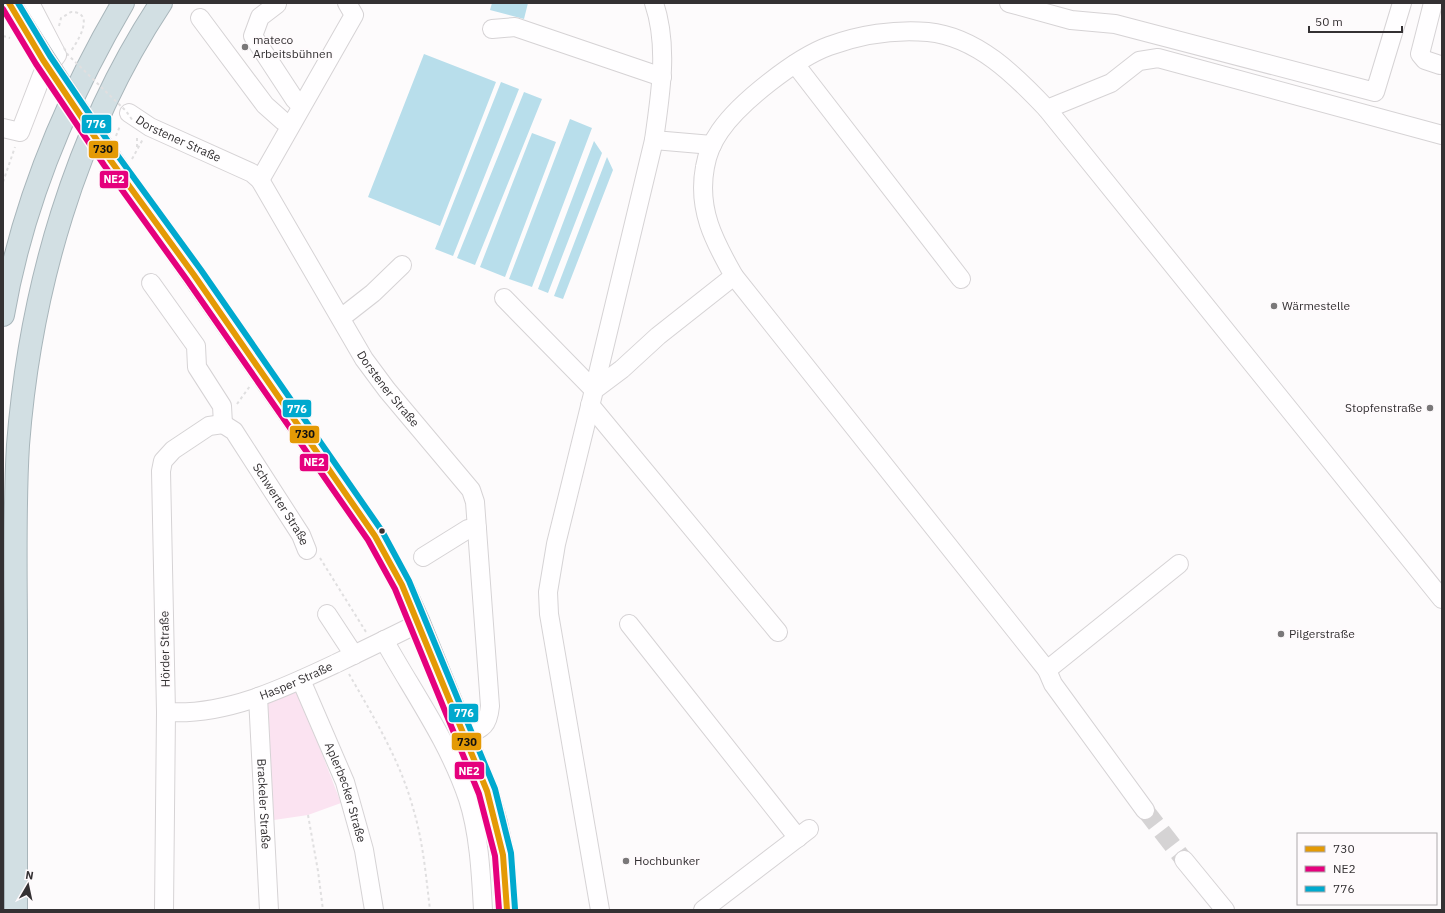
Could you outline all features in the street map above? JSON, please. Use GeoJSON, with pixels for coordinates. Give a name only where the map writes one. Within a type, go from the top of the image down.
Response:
{"type":"FeatureCollection","features":[{"type":"Feature","properties":{"kind":"highway"},"geometry":{"type":"LineString","coordinates":[[3,315],[23,226],[45,162],[97,47],[123,3]]}},
{"type":"Feature","properties":{"kind":"highway"},"geometry":{"type":"LineString","coordinates":[[16,910],[16,537],[18,446],[26,376],[36,314],[50,252],[73,183],[86,149],[117,81],[149,21],[161,3]]}},
{"type":"Feature","properties":{"kind":"main road"},"geometry":{"type":"LineString","coordinates":[[9,3],[43,60],[111,161],[171,244],[375,536],[402,585],[419,623],[487,791],[503,855],[507,910]]}},
{"type":"Feature","properties":{"kind":"street"},"geometry":{"type":"LineString","coordinates":[[11,130],[42,75],[60,49],[30,3]]}},
{"type":"Feature","properties":{"kind":"street"},"geometry":{"type":"LineString","coordinates":[[256,176],[354,15],[347,3]]}},
{"type":"Feature","properties":{"kind":"street"},"geometry":{"type":"LineString","coordinates":[[600,910],[549,614],[548,592],[556,544],[654,140],[662,76],[661,39],[654,3]]}},
{"type":"Feature","properties":{"kind":"street"},"geometry":{"type":"LineString","coordinates":[[1009,3],[1071,20],[1115,24],[1375,92],[1400,5]]}},
{"type":"Feature","properties":{"kind":"street"},"geometry":{"type":"LineString","coordinates":[[1433,3],[1420,54],[1424,60],[1440,65]]}},
{"type":"Feature","properties":{"kind":"street"},"geometry":{"type":"LineString","coordinates":[[277,4],[260,17],[253,36],[295,100]]}},
{"type":"Feature","properties":{"kind":"street"},"geometry":{"type":"LineString","coordinates":[[200,18],[265,105],[283,121]]}},
{"type":"Feature","properties":{"kind":"street"},"geometry":{"type":"LineString","coordinates":[[492,29],[515,27],[662,76]]}},
{"type":"Feature","properties":{"kind":"street"},"geometry":{"type":"LineString","coordinates":[[1145,810],[1053,684],[1048,670],[734,276],[714,242],[706,217],[703,193],[705,167],[712,145],[720,130],[738,110],[765,86],[795,64],[827,46],[851,39],[881,34],[928,32],[959,40],[987,55],[1017,77],[1047,109],[1442,599]]}},
{"type":"Feature","properties":{"kind":"street"},"geometry":{"type":"LineString","coordinates":[[256,176],[283,121],[328,44]]}},
{"type":"Feature","properties":{"kind":"street"},"geometry":{"type":"LineString","coordinates":[[1047,109],[1111,83],[1139,61],[1158,58],[1442,135]]}},
{"type":"Feature","properties":{"kind":"street"},"geometry":{"type":"LineString","coordinates":[[795,64],[961,279]]}},
{"type":"Feature","properties":{"kind":"street","name":"Dorstener Straße"},"geometry":{"type":"LineString","coordinates":[[128,119],[150,127],[256,176],[364,359],[387,390],[471,490],[475,502],[490,706],[488,722],[480,729],[465,736]]}},
{"type":"Feature","properties":{"kind":"street"},"geometry":{"type":"LineString","coordinates":[[654,140],[712,145]]}},
{"type":"Feature","properties":{"kind":"street"},"geometry":{"type":"LineString","coordinates":[[341,318],[373,293],[402,265]]}},
{"type":"Feature","properties":{"kind":"street"},"geometry":{"type":"LineString","coordinates":[[592,397],[658,336],[734,276]]}},
{"type":"Feature","properties":{"kind":"street"},"geometry":{"type":"LineString","coordinates":[[151,283],[196,346],[197,367],[222,406],[223,424]]}},
{"type":"Feature","properties":{"kind":"street"},"geometry":{"type":"LineString","coordinates":[[504,298],[592,397],[778,632]]}},
{"type":"Feature","properties":{"kind":"street","name":"Schwerter Straße"},"geometry":{"type":"LineString","coordinates":[[223,424],[234,431],[301,535],[307,550]]}},
{"type":"Feature","properties":{"kind":"street","name":"Hörder Straße"},"geometry":{"type":"LineString","coordinates":[[164,910],[166,712],[161,471],[163,461],[173,450],[209,426],[223,424]]}},
{"type":"Feature","properties":{"kind":"street"},"geometry":{"type":"LineString","coordinates":[[423,557],[468,528],[477,528]]}},
{"type":"Feature","properties":{"kind":"street"},"geometry":{"type":"LineString","coordinates":[[1048,670],[1179,564]]}},
{"type":"Feature","properties":{"kind":"street"},"geometry":{"type":"LineString","coordinates":[[327,614],[348,658]]}},
{"type":"Feature","properties":{"kind":"street","name":"Hasper Straße"},"geometry":{"type":"LineString","coordinates":[[166,712],[185,713],[212,709],[258,697],[301,680],[419,623]]}},
{"type":"Feature","properties":{"kind":"street"},"geometry":{"type":"LineString","coordinates":[[629,624],[803,834],[703,910]]}},
{"type":"Feature","properties":{"kind":"street"},"geometry":{"type":"LineString","coordinates":[[379,643],[453,762],[468,800],[476,842],[483,910]]}},
{"type":"Feature","properties":{"kind":"street","name":"Aplerbecker Straße"},"geometry":{"type":"LineString","coordinates":[[301,680],[345,782],[364,850],[374,910]]}},
{"type":"Feature","properties":{"kind":"street","name":"Brackeler Straße"},"geometry":{"type":"LineString","coordinates":[[258,697],[269,910]]}},
{"type":"Feature","properties":{"kind":"street"},"geometry":{"type":"LineString","coordinates":[[476,842],[488,840],[499,835]]}},
{"type":"Feature","properties":{"kind":"street"},"geometry":{"type":"LineString","coordinates":[[1184,860],[1225,910]]}},
{"type":"Feature","properties":{"kind":"path"},"geometry":{"type":"LineString","coordinates":[[59,29],[60,21],[65,14],[71,12],[81,14],[84,23],[82,33],[70,52],[64,56],[60,49]]}},
{"type":"Feature","properties":{"kind":"path"},"geometry":{"type":"LineString","coordinates":[[60,49],[126,111],[128,119],[114,140]]}},
{"type":"Feature","properties":{"kind":"path"},"geometry":{"type":"LineString","coordinates":[[3,182],[11,130]]}},
{"type":"Feature","properties":{"kind":"path"},"geometry":{"type":"LineString","coordinates":[[130,156],[138,146],[137,133]]}},
{"type":"Feature","properties":{"kind":"path","name":"Schwerter Straße"},"geometry":{"type":"LineString","coordinates":[[307,550],[316,553],[379,643]]}},
{"type":"Feature","properties":{"kind":"path"},"geometry":{"type":"LineString","coordinates":[[348,658],[405,782],[414,808],[420,838],[430,910]]}},
{"type":"Feature","properties":{"kind":"path"},"geometry":{"type":"LineString","coordinates":[[308,815],[323,910]]}},
{"type":"Feature","properties":{"kind":"shaded area"},"geometry":{"type":"Polygon","coordinates":[[[298,691],[341,803],[308,815],[274,820],[266,703],[298,691]]]}},
{"type":"Feature","properties":{"kind":"water"},"geometry":{"type":"Polygon","coordinates":[[[492,3],[528,3],[524,19],[490,10],[492,3]]]}},
{"type":"Feature","properties":{"kind":"water"},"geometry":{"type":"Polygon","coordinates":[[[424,54],[496,82],[440,226],[368,197],[424,54]]]}},
{"type":"Feature","properties":{"kind":"water"},"geometry":{"type":"Polygon","coordinates":[[[501,82],[519,89],[453,256],[435,249],[501,82]]]}},
{"type":"Feature","properties":{"kind":"water"},"geometry":{"type":"Polygon","coordinates":[[[524,92],[542,99],[475,265],[457,258],[524,92]]]}},
{"type":"Feature","properties":{"kind":"water"},"geometry":{"type":"Polygon","coordinates":[[[570,119],[592,128],[532,287],[509,279],[570,119]]]}},
{"type":"Feature","properties":{"kind":"water"},"geometry":{"type":"Polygon","coordinates":[[[532,133],[556,142],[505,277],[480,267],[532,133]]]}},
{"type":"Feature","properties":{"kind":"water"},"geometry":{"type":"Polygon","coordinates":[[[594,141],[602,153],[548,293],[538,289],[594,141]]]}},
{"type":"Feature","properties":{"kind":"water"},"geometry":{"type":"Polygon","coordinates":[[[607,157],[613,170],[563,299],[554,296],[607,157]]]}},
{"type":"Feature","properties":{"kind":"tunnel"},"geometry":{"type":"LineString","coordinates":[[1145,810],[1184,860]]}},
{"type":"Feature","properties":{"kind":"transit line","name":"730"},"geometry":{"type":"LineString","coordinates":[[9,3],[43,60],[111,161],[194,275],[375,536],[402,585],[487,791],[503,855],[507,910]]}},
{"type":"Feature","properties":{"kind":"transit line","name":"776"},"geometry":{"type":"LineString","coordinates":[[18,3],[50,56],[118,156],[201,270],[382,531],[409,581],[495,789],[511,853],[515,909]]}},
{"type":"Feature","properties":{"kind":"transit line","name":"NE2"},"geometry":{"type":"LineString","coordinates":[[3,9],[36,64],[104,165],[187,280],[368,540],[395,589],[479,794],[495,856],[499,910]]}},
{"type":"Feature","properties":{"kind":"place","name":"mateco Arbeitsbühnen"},"geometry":{"type":"Point","coordinates":[245,47]}},
{"type":"Feature","properties":{"kind":"place","name":"Wärmestelle"},"geometry":{"type":"Point","coordinates":[1274,306]}},
{"type":"Feature","properties":{"kind":"place","name":"Stopfenstraße"},"geometry":{"type":"Point","coordinates":[1430,408]}},
{"type":"Feature","properties":{"kind":"place","name":"Pilgerstraße"},"geometry":{"type":"Point","coordinates":[1281,634]}},
{"type":"Feature","properties":{"kind":"place","name":"Hochbunker"},"geometry":{"type":"Point","coordinates":[626,861]}}]}
